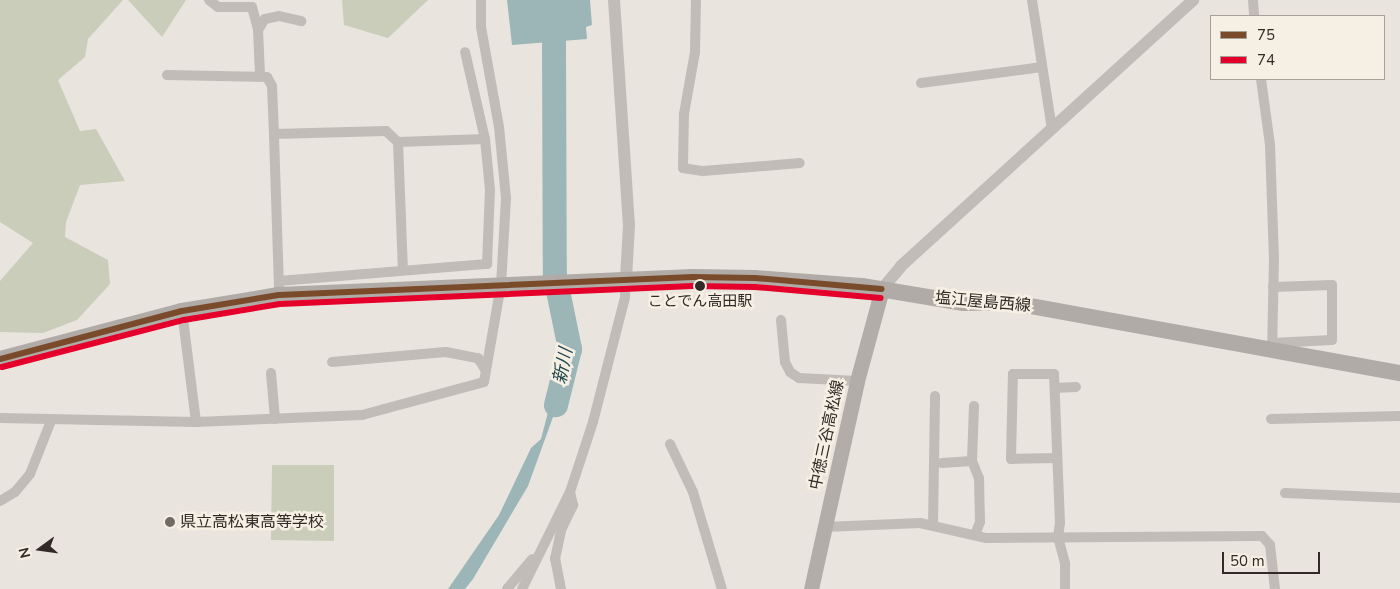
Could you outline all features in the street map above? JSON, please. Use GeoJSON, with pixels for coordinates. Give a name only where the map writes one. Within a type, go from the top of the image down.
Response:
{"type":"FeatureCollection","features":[{"type":"Feature","properties":{"kind":"main road","name":"塩江屋島西線"},"geometry":{"type":"LineString","coordinates":[[0,359],[182,311],[279,288],[506,285],[622,278],[755,278],[882,289],[964,303],[1008,302],[1272,347],[1400,373]]}},
{"type":"Feature","properties":{"kind":"main road","name":"中徳三谷高松線"},"geometry":{"type":"LineString","coordinates":[[811,589],[857,381],[882,289]]}},
{"type":"Feature","properties":{"kind":"street"},"geometry":{"type":"LineString","coordinates":[[209,0],[218,7],[245,2],[252,7],[256,13],[260,75]]}},
{"type":"Feature","properties":{"kind":"street"},"geometry":{"type":"LineString","coordinates":[[0,418],[51,421],[196,422],[362,415],[484,382],[506,285],[504,159],[482,36],[481,0]]}},
{"type":"Feature","properties":{"kind":"street"},"geometry":{"type":"LineString","coordinates":[[522,589],[540,549],[570,492],[610,362],[628,225],[614,0]]}},
{"type":"Feature","properties":{"kind":"street"},"geometry":{"type":"LineString","coordinates":[[696,0],[695,52],[684,114],[683,168],[703,171],[800,163]]}},
{"type":"Feature","properties":{"kind":"street"},"geometry":{"type":"LineString","coordinates":[[1032,0],[1052,129]]}},
{"type":"Feature","properties":{"kind":"street"},"geometry":{"type":"LineString","coordinates":[[882,289],[901,266],[1193,0]]}},
{"type":"Feature","properties":{"kind":"street"},"geometry":{"type":"LineString","coordinates":[[1253,0],[1254,15]]}},
{"type":"Feature","properties":{"kind":"street"},"geometry":{"type":"LineString","coordinates":[[258,30],[265,19],[279,16],[301,21]]}},
{"type":"Feature","properties":{"kind":"street"},"geometry":{"type":"LineString","coordinates":[[167,75],[260,75],[267,77],[272,86],[279,288],[403,270],[487,264],[490,190],[485,139],[465,52]]}},
{"type":"Feature","properties":{"kind":"street"},"geometry":{"type":"LineString","coordinates":[[922,83],[1042,67]]}},
{"type":"Feature","properties":{"kind":"street"},"geometry":{"type":"LineString","coordinates":[[1261,80],[1270,145],[1274,287],[1272,347],[1332,340],[1332,285],[1274,287]]}},
{"type":"Feature","properties":{"kind":"street"},"geometry":{"type":"LineString","coordinates":[[274,134],[386,131],[398,142],[485,139]]}},
{"type":"Feature","properties":{"kind":"street"},"geometry":{"type":"LineString","coordinates":[[398,142],[403,270]]}},
{"type":"Feature","properties":{"kind":"street"},"geometry":{"type":"LineString","coordinates":[[182,311],[196,422]]}},
{"type":"Feature","properties":{"kind":"street"},"geometry":{"type":"LineString","coordinates":[[781,320],[785,362],[790,372],[799,378],[857,381]]}},
{"type":"Feature","properties":{"kind":"street"},"geometry":{"type":"LineString","coordinates":[[332,362],[446,352],[478,358],[486,371]]}},
{"type":"Feature","properties":{"kind":"street"},"geometry":{"type":"LineString","coordinates":[[271,373],[275,419]]}},
{"type":"Feature","properties":{"kind":"street"},"geometry":{"type":"LineString","coordinates":[[1057,458],[1012,459],[1013,374],[1054,374],[1057,458],[1058,538],[1065,564],[1065,589]]}},
{"type":"Feature","properties":{"kind":"street"},"geometry":{"type":"LineString","coordinates":[[1055,388],[1076,387]]}},
{"type":"Feature","properties":{"kind":"street"},"geometry":{"type":"LineString","coordinates":[[933,526],[935,396]]}},
{"type":"Feature","properties":{"kind":"street"},"geometry":{"type":"LineString","coordinates":[[974,406],[972,460],[979,478],[980,522],[975,536]]}},
{"type":"Feature","properties":{"kind":"street"},"geometry":{"type":"LineString","coordinates":[[1271,420],[1400,416]]}},
{"type":"Feature","properties":{"kind":"street"},"geometry":{"type":"LineString","coordinates":[[0,501],[15,492],[30,474],[51,421]]}},
{"type":"Feature","properties":{"kind":"street"},"geometry":{"type":"LineString","coordinates":[[670,444],[692,492],[722,589]]}},
{"type":"Feature","properties":{"kind":"street"},"geometry":{"type":"LineString","coordinates":[[942,463],[972,460]]}},
{"type":"Feature","properties":{"kind":"street"},"geometry":{"type":"LineString","coordinates":[[561,589],[555,559],[562,530],[573,505],[570,492]]}},
{"type":"Feature","properties":{"kind":"street"},"geometry":{"type":"LineString","coordinates":[[1284,492],[1400,498]]}},
{"type":"Feature","properties":{"kind":"street"},"geometry":{"type":"LineString","coordinates":[[825,527],[894,523],[933,526],[975,536],[1058,538],[1262,536],[1270,545],[1275,589]]}},
{"type":"Feature","properties":{"kind":"street"},"geometry":{"type":"LineString","coordinates":[[507,589],[540,549]]}},
{"type":"Feature","properties":{"kind":"green space"},"geometry":{"type":"Polygon","coordinates":[[[0,0],[123,0],[88,39],[85,57],[58,80],[80,131],[96,129],[125,181],[80,185],[66,222],[65,237],[108,260],[110,284],[77,320],[43,333],[0,332],[0,281],[33,243],[0,222],[0,0]]]}},
{"type":"Feature","properties":{"kind":"green space"},"geometry":{"type":"Polygon","coordinates":[[[128,0],[186,0],[162,37],[128,0]]]}},
{"type":"Feature","properties":{"kind":"green space"},"geometry":{"type":"Polygon","coordinates":[[[342,0],[428,0],[388,38],[344,25],[342,0]]]}},
{"type":"Feature","properties":{"kind":"green space"},"geometry":{"type":"Polygon","coordinates":[[[272,465],[334,465],[334,541],[271,540],[272,465]]]}},
{"type":"Feature","properties":{"kind":"water"},"geometry":{"type":"Polygon","coordinates":[[[507,0],[590,0],[592,25],[586,27],[587,39],[512,45],[507,0]]]}},
{"type":"Feature","properties":{"kind":"water"},"geometry":{"type":"Polygon","coordinates":[[[559,370],[565,378],[561,395],[528,486],[473,579],[465,589],[448,589],[499,515],[531,448],[541,439],[559,370]]]}},
{"type":"Feature","properties":{"kind":"waterway","name":"新川"},"geometry":{"type":"LineString","coordinates":[[548,0],[554,42],[555,276],[570,349],[556,405]]}},
{"type":"Feature","properties":{"kind":"transit line","name":"75"},"geometry":{"type":"LineString","coordinates":[[0,359],[182,311],[279,295],[693,277],[755,278],[882,289]]}},
{"type":"Feature","properties":{"kind":"transit line","name":"74"},"geometry":{"type":"LineString","coordinates":[[2,367],[184,320],[280,304],[693,286],[755,287],[881,298]]}},
{"type":"Feature","properties":{"kind":"place","name":"ことでん高田駅"},"geometry":{"type":"Point","coordinates":[700,286]}},
{"type":"Feature","properties":{"kind":"place","name":"県立高松東高等学校"},"geometry":{"type":"Point","coordinates":[170,522]}}]}
